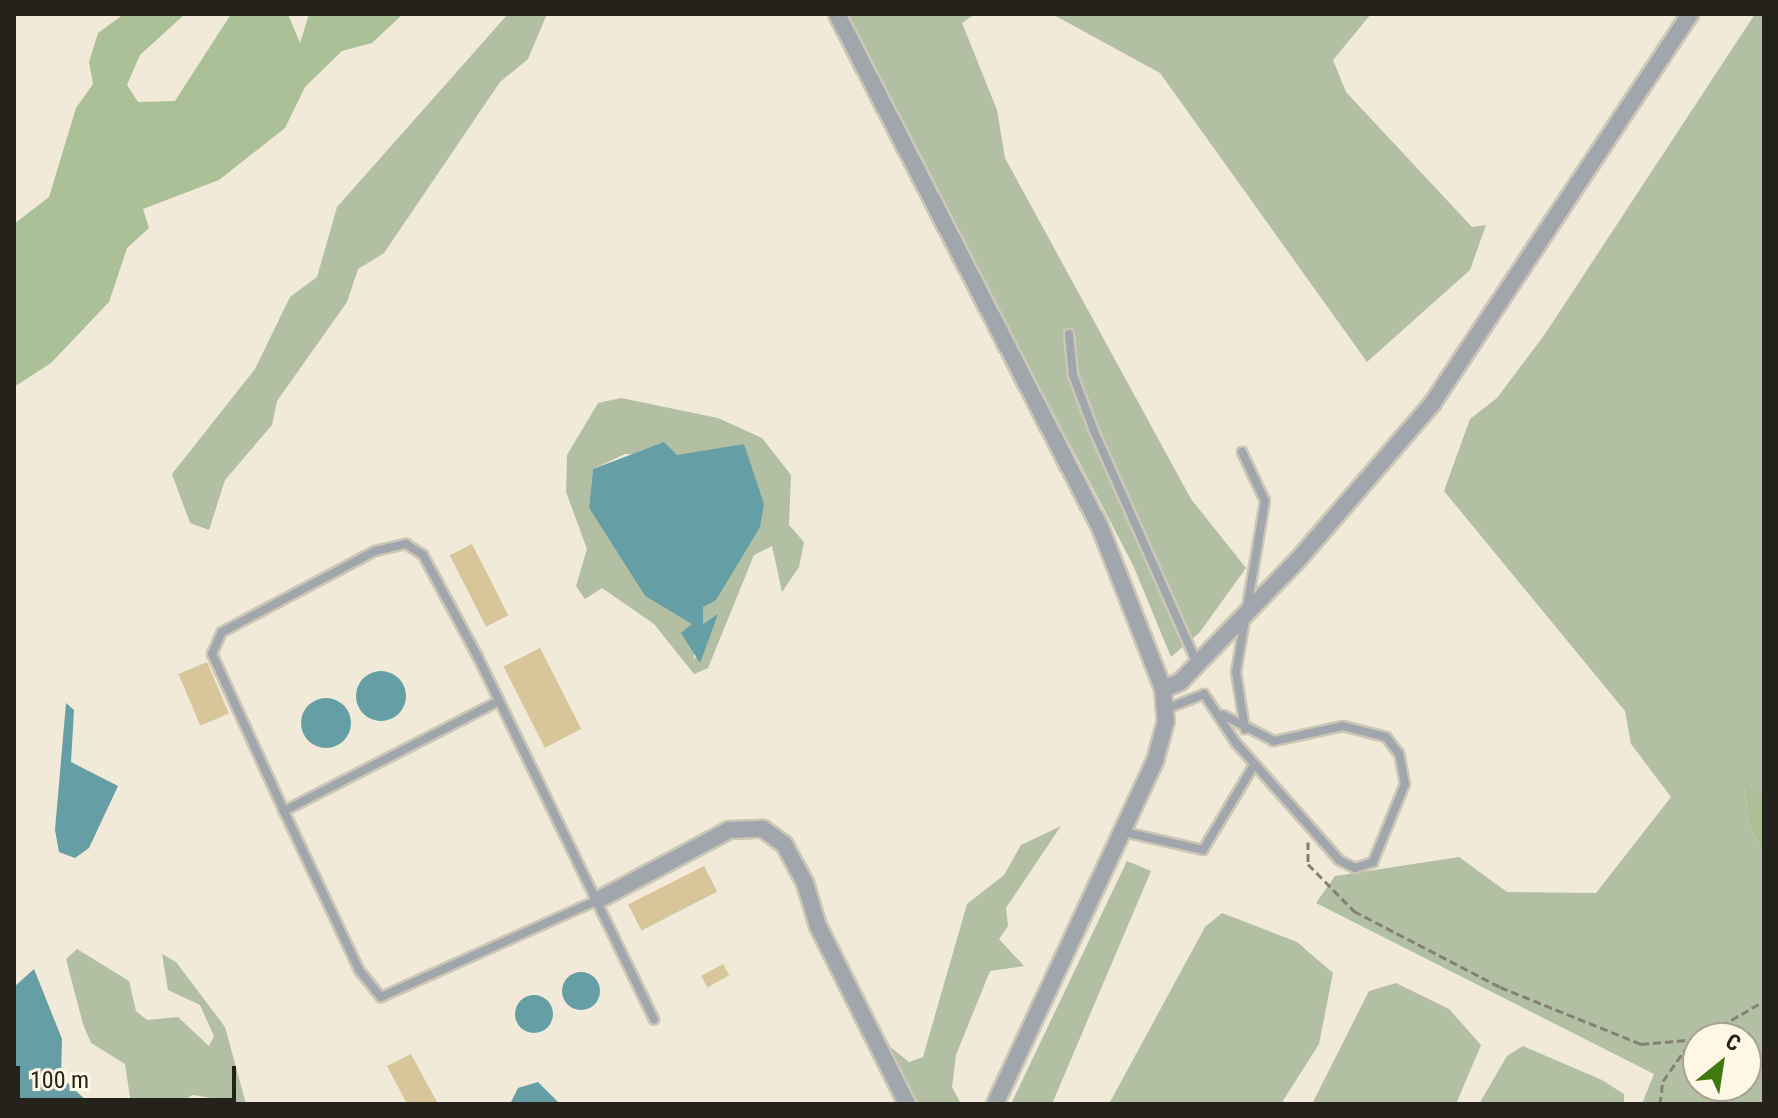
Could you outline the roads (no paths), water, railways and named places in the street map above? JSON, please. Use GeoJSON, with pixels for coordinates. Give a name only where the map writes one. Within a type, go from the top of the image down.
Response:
{"type":"FeatureCollection","features":[{"type":"Feature","properties":{"kind":"street"},"geometry":{"type":"LineString","coordinates":[[837,14],[1100,527],[1163,689],[1166,709],[1155,761],[995,1104]]}},
{"type":"Feature","properties":{"kind":"street"},"geometry":{"type":"LineString","coordinates":[[1163,689],[1198,664],[1248,612],[1432,404],[1690,14]]}},
{"type":"Feature","properties":{"kind":"street"},"geometry":{"type":"LineString","coordinates":[[598,900],[729,830],[763,829],[784,844],[805,883],[818,926],[907,1104]]}},
{"type":"Feature","properties":{"kind":"lane"},"geometry":{"type":"LineString","coordinates":[[1069,334],[1073,375],[1094,431],[1198,664]]}},
{"type":"Feature","properties":{"kind":"lane"},"geometry":{"type":"LineString","coordinates":[[1242,452],[1265,501],[1236,672],[1245,729]]}},
{"type":"Feature","properties":{"kind":"lane"},"geometry":{"type":"LineString","coordinates":[[598,900],[381,997],[359,970],[212,654],[222,632],[375,551],[406,544],[423,555],[499,701],[598,900],[654,1019]]}},
{"type":"Feature","properties":{"kind":"lane"},"geometry":{"type":"LineString","coordinates":[[1166,709],[1204,694],[1223,715],[1254,765],[1339,860],[1355,868],[1373,862],[1405,784],[1399,754],[1363,726],[1274,741],[1245,729],[1223,715]]}},
{"type":"Feature","properties":{"kind":"lane"},"geometry":{"type":"LineString","coordinates":[[284,811],[499,701]]}},
{"type":"Feature","properties":{"kind":"lane"},"geometry":{"type":"LineString","coordinates":[[1124,832],[1203,850],[1254,765]]}},
{"type":"Feature","properties":{"kind":"water"},"geometry":{"type":"Polygon","coordinates":[[[664,442],[677,455],[744,444],[764,504],[760,527],[716,600],[703,607],[703,624],[718,614],[700,663],[681,633],[692,624],[645,596],[589,508],[593,469],[664,442]]]}},
{"type":"Feature","properties":{"kind":"water"},"geometry":{"type":"Polygon","coordinates":[[[381,671],[399,678],[406,696],[399,714],[381,721],[363,714],[356,696],[363,678],[381,671]]]}},
{"type":"Feature","properties":{"kind":"water"},"geometry":{"type":"Polygon","coordinates":[[[326,698],[344,705],[351,723],[344,741],[326,748],[308,741],[301,723],[308,705],[326,698]]]}},
{"type":"Feature","properties":{"kind":"water"},"geometry":{"type":"Polygon","coordinates":[[[66,703],[74,710],[71,762],[118,786],[89,848],[75,858],[59,852],[55,830],[66,703]]]}},
{"type":"Feature","properties":{"kind":"water"},"geometry":{"type":"Polygon","coordinates":[[[34,969],[62,1039],[61,1077],[90,1104],[14,1104],[14,987],[34,969]]]}},
{"type":"Feature","properties":{"kind":"water"},"geometry":{"type":"Polygon","coordinates":[[[581,972],[595,977],[600,991],[595,1005],[581,1010],[567,1005],[562,991],[567,977],[581,972]]]}},
{"type":"Feature","properties":{"kind":"water"},"geometry":{"type":"Polygon","coordinates":[[[534,995],[548,1000],[553,1014],[548,1028],[534,1033],[520,1028],[515,1014],[520,1000],[534,995]]]}},
{"type":"Feature","properties":{"kind":"water"},"geometry":{"type":"Polygon","coordinates":[[[538,1082],[560,1104],[510,1104],[518,1088],[538,1082]]]}}]}
